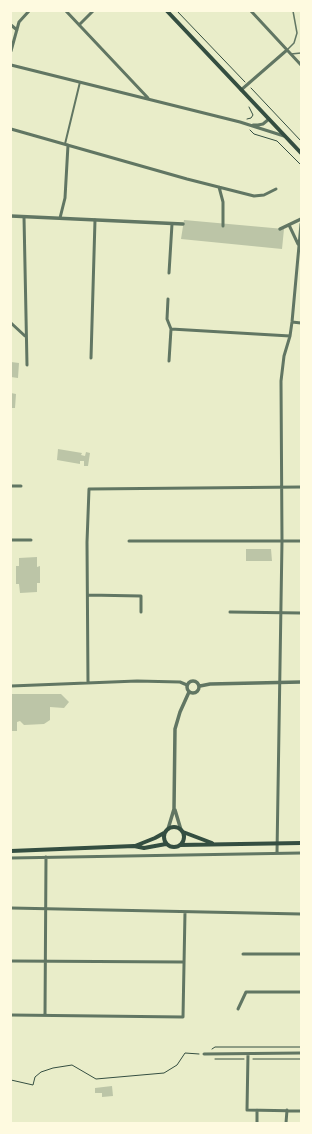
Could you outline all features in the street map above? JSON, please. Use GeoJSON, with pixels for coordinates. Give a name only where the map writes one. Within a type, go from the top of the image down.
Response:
{"type":"FeatureCollection","features":[{"type":"Feature","properties":{"kind":"main road"},"geometry":{"type":"LineString","coordinates":[[167,11],[301,153]]}},
{"type":"Feature","properties":{"kind":"main road"},"geometry":{"type":"LineString","coordinates":[[134,846],[155,838],[173,827],[214,844]]}},
{"type":"Feature","properties":{"kind":"main road"},"geometry":{"type":"LineString","coordinates":[[180,845],[184,839],[182,831]]}},
{"type":"Feature","properties":{"kind":"main road"},"geometry":{"type":"LineString","coordinates":[[164,833],[166,844]]}},
{"type":"Feature","properties":{"kind":"main road"},"geometry":{"type":"LineString","coordinates":[[11,851],[134,846],[144,848],[166,844],[175,847],[180,845],[301,843]]}},
{"type":"Feature","properties":{"kind":"street"},"geometry":{"type":"LineString","coordinates":[[11,51],[20,20],[29,11]]}},
{"type":"Feature","properties":{"kind":"street"},"geometry":{"type":"LineString","coordinates":[[66,11],[149,100]]}},
{"type":"Feature","properties":{"kind":"street"},"geometry":{"type":"LineString","coordinates":[[79,25],[93,11]]}},
{"type":"Feature","properties":{"kind":"street"},"geometry":{"type":"LineString","coordinates":[[251,11],[300,64]]}},
{"type":"Feature","properties":{"kind":"street"},"geometry":{"type":"LineString","coordinates":[[11,24],[16,30]]}},
{"type":"Feature","properties":{"kind":"street"},"geometry":{"type":"LineString","coordinates":[[241,90],[287,50]]}},
{"type":"Feature","properties":{"kind":"street"},"geometry":{"type":"LineString","coordinates":[[11,65],[245,124],[285,136]]}},
{"type":"Feature","properties":{"kind":"street"},"geometry":{"type":"LineString","coordinates":[[60,218],[65,198],[67,145],[80,82]]}},
{"type":"Feature","properties":{"kind":"street"},"geometry":{"type":"LineString","coordinates":[[245,124],[263,124],[268,119]]}},
{"type":"Feature","properties":{"kind":"street"},"geometry":{"type":"LineString","coordinates":[[11,129],[219,187],[258,196],[264,195],[276,189]]}},
{"type":"Feature","properties":{"kind":"street"},"geometry":{"type":"LineString","coordinates":[[219,187],[223,202],[223,226]]}},
{"type":"Feature","properties":{"kind":"street"},"geometry":{"type":"LineString","coordinates":[[11,216],[183,224]]}},
{"type":"Feature","properties":{"kind":"street"},"geometry":{"type":"LineString","coordinates":[[24,217],[26,365]]}},
{"type":"Feature","properties":{"kind":"street"},"geometry":{"type":"LineString","coordinates":[[280,229],[301,219]]}},
{"type":"Feature","properties":{"kind":"street"},"geometry":{"type":"LineString","coordinates":[[91,358],[95,220]]}},
{"type":"Feature","properties":{"kind":"street"},"geometry":{"type":"LineString","coordinates":[[169,273],[172,224]]}},
{"type":"Feature","properties":{"kind":"street"},"geometry":{"type":"LineString","coordinates":[[276,853],[282,541],[281,381],[284,356],[290,336],[292,322],[301,224]]}},
{"type":"Feature","properties":{"kind":"street"},"geometry":{"type":"LineString","coordinates":[[289,225],[298,244]]}},
{"type":"Feature","properties":{"kind":"street"},"geometry":{"type":"LineString","coordinates":[[168,299],[167,319],[172,329],[169,361]]}},
{"type":"Feature","properties":{"kind":"street"},"geometry":{"type":"LineString","coordinates":[[292,322],[301,323]]}},
{"type":"Feature","properties":{"kind":"street"},"geometry":{"type":"LineString","coordinates":[[11,323],[25,336]]}},
{"type":"Feature","properties":{"kind":"street"},"geometry":{"type":"LineString","coordinates":[[172,329],[290,336]]}},
{"type":"Feature","properties":{"kind":"street"},"geometry":{"type":"LineString","coordinates":[[11,486],[21,486]]}},
{"type":"Feature","properties":{"kind":"street"},"geometry":{"type":"LineString","coordinates":[[88,683],[87,542],[89,489],[301,487]]}},
{"type":"Feature","properties":{"kind":"street"},"geometry":{"type":"LineString","coordinates":[[11,540],[30,540]]}},
{"type":"Feature","properties":{"kind":"street"},"geometry":{"type":"LineString","coordinates":[[129,541],[301,541]]}},
{"type":"Feature","properties":{"kind":"street"},"geometry":{"type":"LineString","coordinates":[[88,595],[141,596],[141,612]]}},
{"type":"Feature","properties":{"kind":"street"},"geometry":{"type":"LineString","coordinates":[[230,612],[301,613]]}},
{"type":"Feature","properties":{"kind":"street"},"geometry":{"type":"LineString","coordinates":[[11,686],[137,681],[180,682],[187,685]]}},
{"type":"Feature","properties":{"kind":"street"},"geometry":{"type":"LineString","coordinates":[[187,685],[194,681],[198,682],[200,686]]}},
{"type":"Feature","properties":{"kind":"street"},"geometry":{"type":"LineString","coordinates":[[200,686],[210,684],[301,682]]}},
{"type":"Feature","properties":{"kind":"street"},"geometry":{"type":"LineString","coordinates":[[168,829],[174,809],[175,729],[180,712],[189,692],[187,685]]}},
{"type":"Feature","properties":{"kind":"street"},"geometry":{"type":"LineString","coordinates":[[189,692],[194,694],[198,692],[200,686]]}},
{"type":"Feature","properties":{"kind":"street"},"geometry":{"type":"LineString","coordinates":[[174,809],[182,831]]}},
{"type":"Feature","properties":{"kind":"street"},"geometry":{"type":"LineString","coordinates":[[11,858],[301,853]]}},
{"type":"Feature","properties":{"kind":"street"},"geometry":{"type":"LineString","coordinates":[[45,1015],[46,857]]}},
{"type":"Feature","properties":{"kind":"street"},"geometry":{"type":"LineString","coordinates":[[11,908],[301,914]]}},
{"type":"Feature","properties":{"kind":"street"},"geometry":{"type":"LineString","coordinates":[[11,1015],[183,1016],[185,912]]}},
{"type":"Feature","properties":{"kind":"street"},"geometry":{"type":"LineString","coordinates":[[243,954],[301,954]]}},
{"type":"Feature","properties":{"kind":"street"},"geometry":{"type":"LineString","coordinates":[[11,961],[183,962]]}},
{"type":"Feature","properties":{"kind":"street"},"geometry":{"type":"LineString","coordinates":[[238,1009],[246,992],[301,992]]}},
{"type":"Feature","properties":{"kind":"street"},"geometry":{"type":"LineString","coordinates":[[204,1054],[301,1053]]}},
{"type":"Feature","properties":{"kind":"street"},"geometry":{"type":"LineString","coordinates":[[248,1054],[247,1110],[301,1111]]}},
{"type":"Feature","properties":{"kind":"street"},"geometry":{"type":"LineString","coordinates":[[257,1110],[257,1123]]}},
{"type":"Feature","properties":{"kind":"street"},"geometry":{"type":"LineString","coordinates":[[286,1110],[286,1123]]}},
{"type":"Feature","properties":{"kind":"lane"},"geometry":{"type":"LineString","coordinates":[[287,50],[294,43],[297,33],[293,11]]}},
{"type":"Feature","properties":{"kind":"lane"},"geometry":{"type":"LineString","coordinates":[[291,54],[301,53]]}},
{"type":"Feature","properties":{"kind":"path"},"geometry":{"type":"LineString","coordinates":[[178,11],[301,141]]}},
{"type":"Feature","properties":{"kind":"path"},"geometry":{"type":"LineString","coordinates":[[11,1080],[33,1085],[35,1076],[41,1072],[53,1068],[72,1065],[96,1079],[164,1073],[177,1065],[185,1053],[204,1054],[215,1047],[301,1047]]}},
{"type":"Feature","properties":{"kind":"building"},"geometry":{"type":"Polygon","coordinates":[[[184,220],[284,229],[282,249],[181,239],[184,220]]]}},
{"type":"Feature","properties":{"kind":"building"},"geometry":{"type":"Polygon","coordinates":[[[11,362],[19,363],[18,378],[11,377],[11,362]]]}},
{"type":"Feature","properties":{"kind":"building"},"geometry":{"type":"Polygon","coordinates":[[[11,393],[16,394],[15,408],[11,408],[11,393]]]}},
{"type":"Feature","properties":{"kind":"building"},"geometry":{"type":"Polygon","coordinates":[[[58,449],[82,453],[81,455],[85,456],[86,452],[90,453],[88,466],[84,466],[84,461],[80,461],[80,464],[57,460],[58,449]]]}},
{"type":"Feature","properties":{"kind":"building"},"geometry":{"type":"Polygon","coordinates":[[[246,549],[271,549],[272,561],[246,561],[246,549]]]}},
{"type":"Feature","properties":{"kind":"building"},"geometry":{"type":"Polygon","coordinates":[[[37,557],[37,567],[40,566],[40,583],[37,583],[37,592],[20,593],[19,584],[16,584],[16,566],[19,566],[19,558],[37,557]]]}},
{"type":"Feature","properties":{"kind":"building"},"geometry":{"type":"Polygon","coordinates":[[[11,694],[61,694],[69,702],[64,708],[50,707],[50,720],[44,724],[24,725],[20,721],[17,722],[17,731],[11,731],[11,694]]]}},
{"type":"Feature","properties":{"kind":"building"},"geometry":{"type":"Polygon","coordinates":[[[112,1086],[113,1096],[102,1097],[102,1093],[95,1093],[95,1088],[112,1086]]]}}]}
